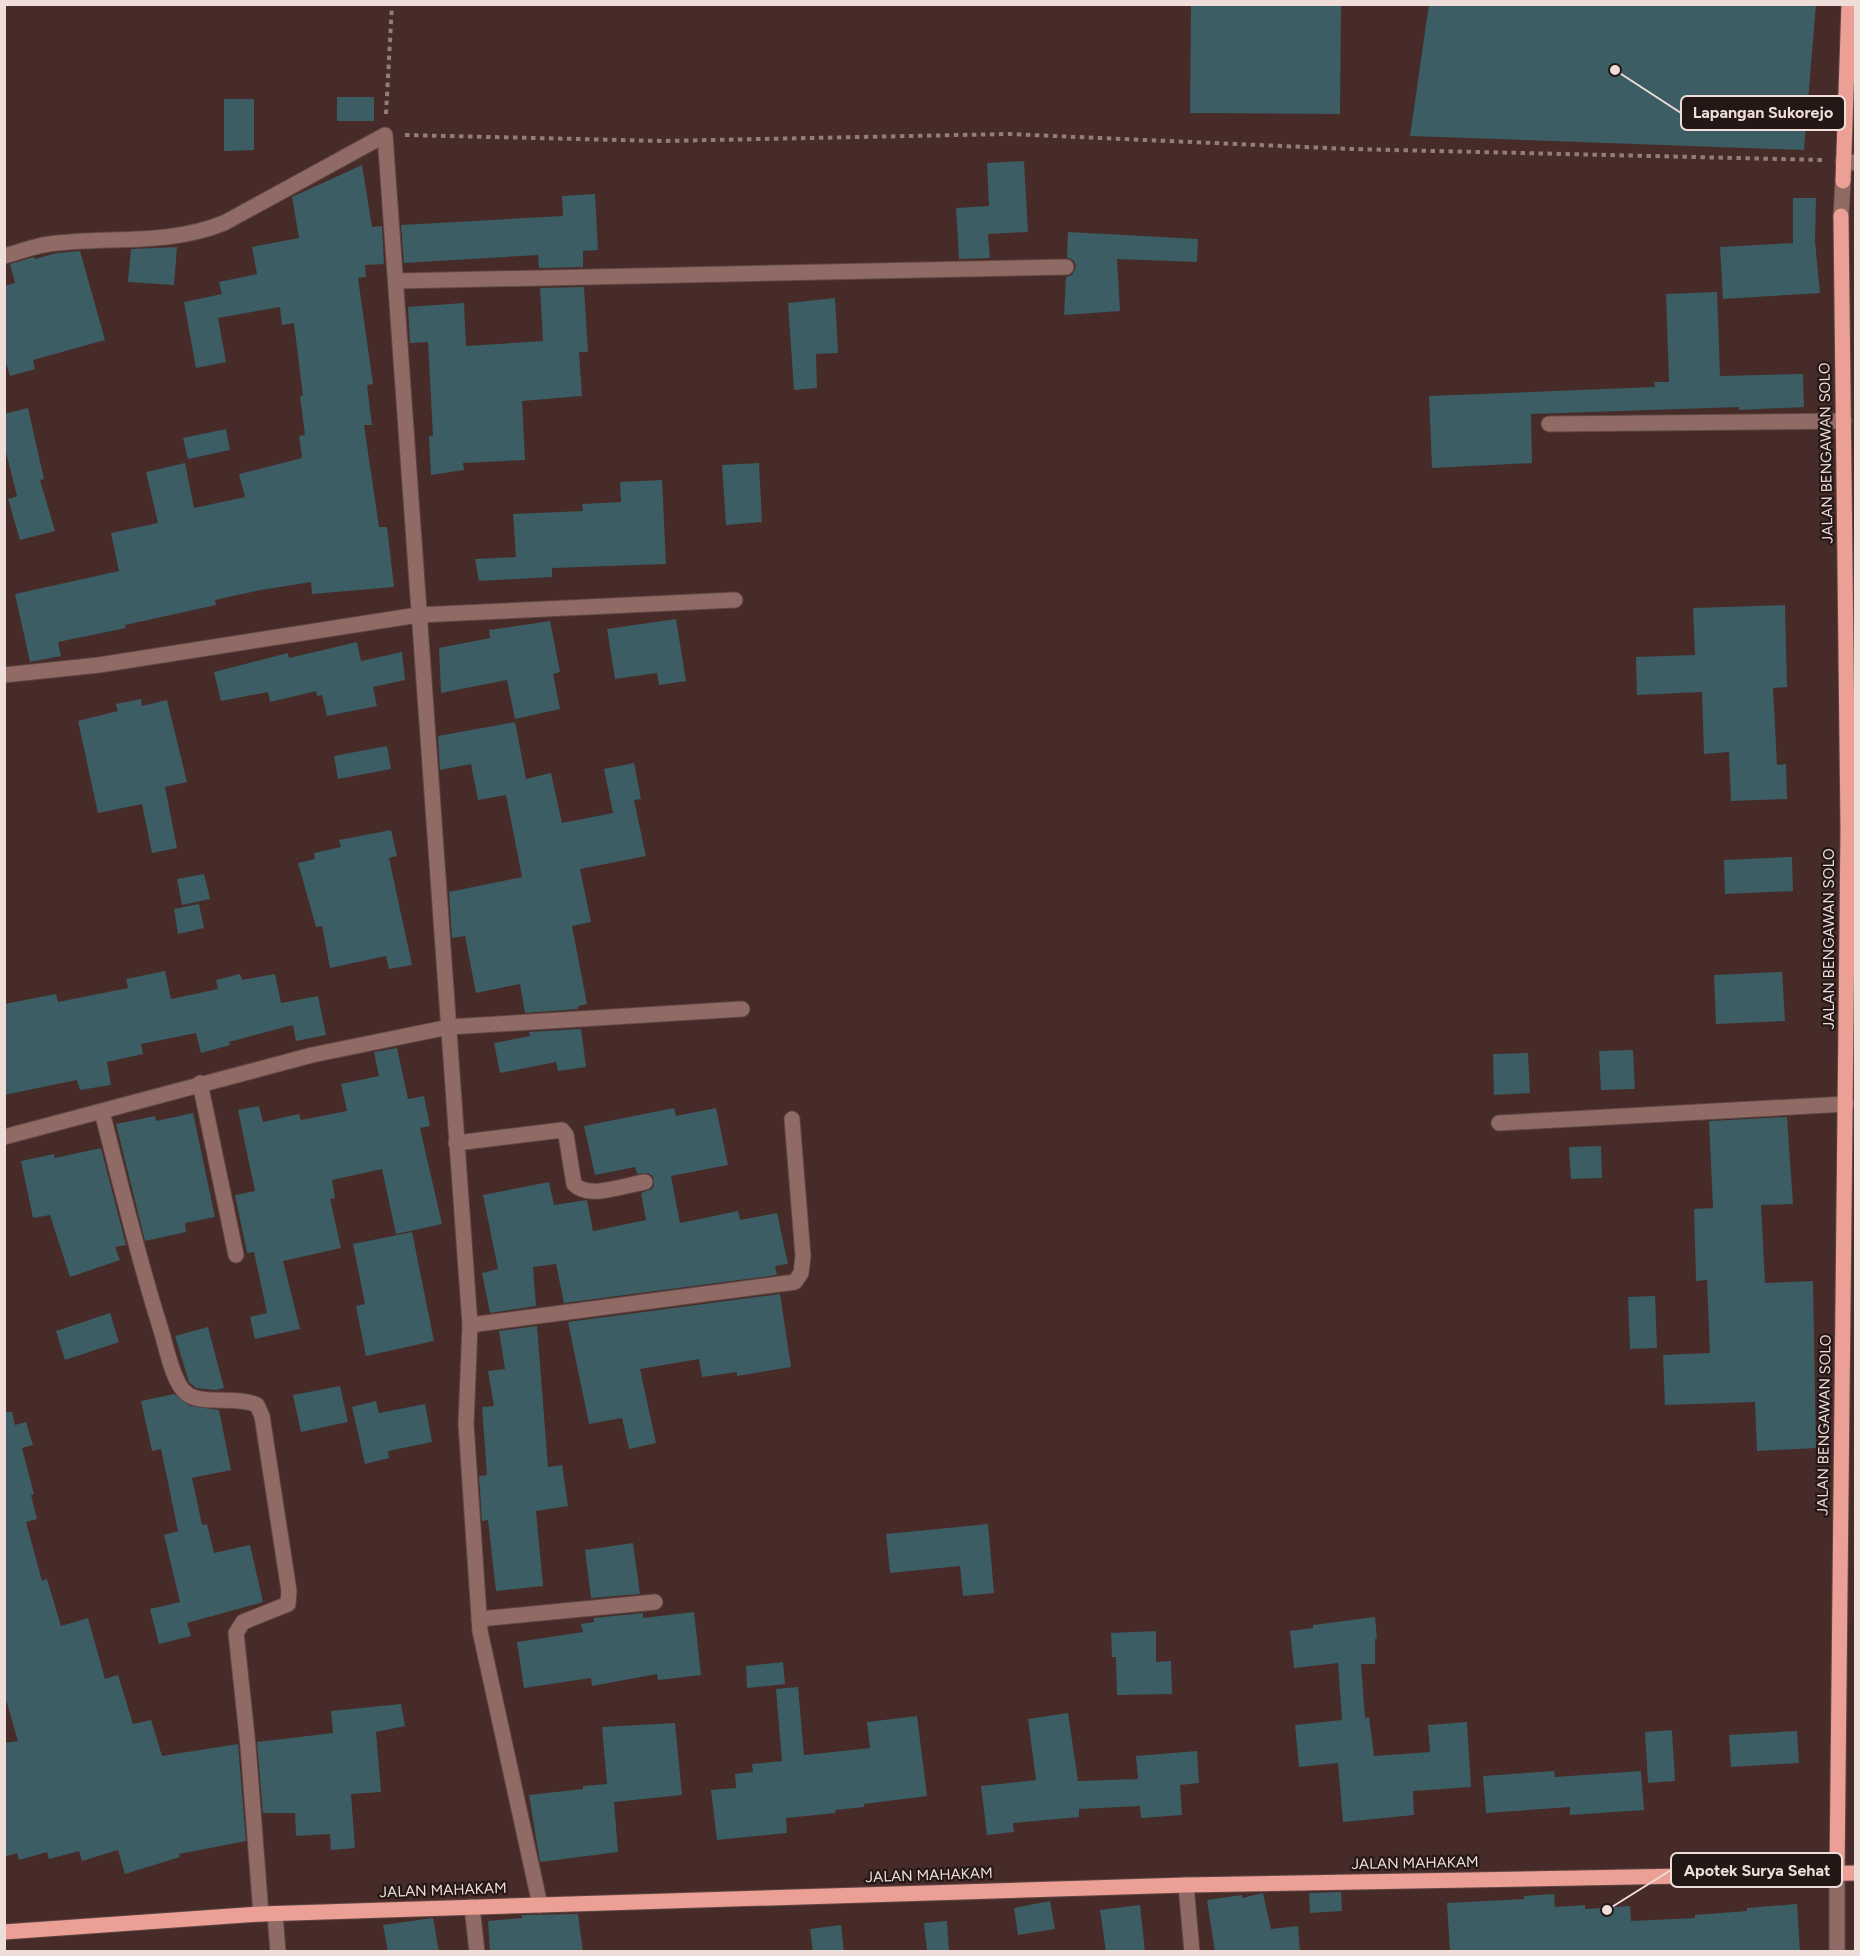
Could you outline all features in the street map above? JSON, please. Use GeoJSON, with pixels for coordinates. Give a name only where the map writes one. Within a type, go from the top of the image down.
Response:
{"type":"FeatureCollection","features":[{"type":"Feature","properties":{"kind":"main road","name":"JALAN BENGAWAN SOLO"},"geometry":{"type":"LineString","coordinates":[[1843,182],[1849,162],[1849,4]]}},
{"type":"Feature","properties":{"kind":"main road","name":"JALAN BENGAWAN SOLO"},"geometry":{"type":"LineString","coordinates":[[1837,1874],[1846,1104],[1852,999],[1852,832],[1841,216]]}},
{"type":"Feature","properties":{"kind":"main road","name":"JALAN MAHAKAM"},"geometry":{"type":"LineString","coordinates":[[4,1932],[268,1914],[472,1907],[1186,1885],[1856,1873]]}},
{"type":"Feature","properties":{"kind":"street"},"geometry":{"type":"LineString","coordinates":[[4,256],[48,244],[169,238],[199,233],[224,223],[385,139],[470,1325],[466,1424],[479,1619],[540,1905]]}},
{"type":"Feature","properties":{"kind":"street","name":"JALAN BENGAWAN SOLO"},"geometry":{"type":"LineString","coordinates":[[1841,216],[1843,182]]}},
{"type":"Feature","properties":{"kind":"street"},"geometry":{"type":"LineString","coordinates":[[396,281],[1066,267]]}},
{"type":"Feature","properties":{"kind":"street"},"geometry":{"type":"LineString","coordinates":[[1550,424],[1844,421]]}},
{"type":"Feature","properties":{"kind":"street"},"geometry":{"type":"LineString","coordinates":[[4,675],[99,664],[418,615],[735,600]]}},
{"type":"Feature","properties":{"kind":"street"},"geometry":{"type":"LineString","coordinates":[[4,1137],[312,1055],[449,1028],[742,1009]]}},
{"type":"Feature","properties":{"kind":"street"},"geometry":{"type":"LineString","coordinates":[[200,1083],[236,1255]]}},
{"type":"Feature","properties":{"kind":"street"},"geometry":{"type":"LineString","coordinates":[[1499,1123],[1846,1104]]}},
{"type":"Feature","properties":{"kind":"street"},"geometry":{"type":"LineString","coordinates":[[102,1112],[136,1250],[173,1372],[185,1393],[195,1398],[246,1399],[257,1405],[262,1416],[289,1591],[288,1604],[243,1622],[236,1633],[268,1914],[278,1952]]}},
{"type":"Feature","properties":{"kind":"street"},"geometry":{"type":"LineString","coordinates":[[470,1325],[795,1282],[801,1273],[803,1256],[792,1119]]}},
{"type":"Feature","properties":{"kind":"street"},"geometry":{"type":"LineString","coordinates":[[456,1143],[562,1130],[566,1135],[574,1184],[579,1190],[589,1192],[645,1182]]}},
{"type":"Feature","properties":{"kind":"street"},"geometry":{"type":"LineString","coordinates":[[479,1619],[655,1602]]}},
{"type":"Feature","properties":{"kind":"street"},"geometry":{"type":"LineString","coordinates":[[1837,1874],[1837,1952]]}},
{"type":"Feature","properties":{"kind":"street"},"geometry":{"type":"LineString","coordinates":[[1186,1885],[1192,1952]]}},
{"type":"Feature","properties":{"kind":"street"},"geometry":{"type":"LineString","coordinates":[[472,1907],[477,1952]]}},
{"type":"Feature","properties":{"kind":"path"},"geometry":{"type":"LineString","coordinates":[[392,4],[385,139],[663,141],[1009,134],[1350,149],[1849,162]]}},
{"type":"Feature","properties":{"kind":"building"},"geometry":{"type":"Polygon","coordinates":[[[1191,4],[1341,4],[1340,114],[1190,113],[1191,4]]]}},
{"type":"Feature","properties":{"kind":"building"},"geometry":{"type":"Polygon","coordinates":[[[1429,4],[1816,4],[1804,150],[1410,136],[1429,4]]]}},
{"type":"Feature","properties":{"kind":"building"},"geometry":{"type":"Polygon","coordinates":[[[337,97],[374,97],[374,121],[337,121],[337,97]]]}},
{"type":"Feature","properties":{"kind":"building"},"geometry":{"type":"Polygon","coordinates":[[[224,99],[254,99],[254,150],[224,151],[224,99]]]}},
{"type":"Feature","properties":{"kind":"building"},"geometry":{"type":"Polygon","coordinates":[[[1024,161],[1028,232],[988,234],[990,258],[959,259],[956,208],[989,206],[987,163],[1024,161]]]}},
{"type":"Feature","properties":{"kind":"building"},"geometry":{"type":"Polygon","coordinates":[[[362,165],[372,227],[382,226],[384,264],[365,265],[366,277],[358,278],[373,384],[367,385],[372,425],[364,425],[379,527],[387,527],[394,587],[312,594],[311,582],[261,590],[215,600],[216,605],[125,625],[126,628],[58,642],[61,656],[30,662],[15,594],[119,571],[111,533],[158,523],[146,472],[185,463],[194,508],[245,497],[239,474],[302,458],[299,436],[305,435],[300,396],[303,396],[294,323],[282,325],[280,307],[218,318],[226,362],[196,368],[184,302],[222,294],[219,282],[257,274],[252,247],[299,238],[292,197],[362,165]]]}},
{"type":"Feature","properties":{"kind":"building"},"geometry":{"type":"Polygon","coordinates":[[[595,194],[598,250],[583,251],[583,267],[539,268],[538,255],[404,263],[401,225],[563,216],[562,196],[595,194]]]}},
{"type":"Feature","properties":{"kind":"building"},"geometry":{"type":"Polygon","coordinates":[[[1793,198],[1816,198],[1815,241],[1820,293],[1723,299],[1720,247],[1793,243],[1793,198]]]}},
{"type":"Feature","properties":{"kind":"building"},"geometry":{"type":"Polygon","coordinates":[[[1068,232],[1198,239],[1197,262],[1117,259],[1120,311],[1064,315],[1066,277],[1072,275],[1076,267],[1074,261],[1067,257],[1068,232]]]}},
{"type":"Feature","properties":{"kind":"building"},"geometry":{"type":"Polygon","coordinates":[[[177,247],[174,285],[128,282],[131,249],[177,247]]]}},
{"type":"Feature","properties":{"kind":"building"},"geometry":{"type":"Polygon","coordinates":[[[80,251],[105,340],[33,360],[35,369],[10,376],[4,357],[4,286],[15,283],[10,264],[34,257],[35,259],[57,253],[80,251]]]}},
{"type":"Feature","properties":{"kind":"building"},"geometry":{"type":"Polygon","coordinates":[[[584,287],[588,352],[579,352],[582,396],[522,401],[525,460],[463,463],[464,470],[431,475],[429,436],[433,436],[428,342],[410,343],[408,307],[464,303],[466,346],[543,341],[540,288],[584,287]]]}},
{"type":"Feature","properties":{"kind":"building"},"geometry":{"type":"Polygon","coordinates":[[[1717,292],[1720,376],[1803,374],[1804,407],[1531,414],[1532,463],[1432,468],[1429,396],[1655,387],[1654,382],[1669,382],[1666,294],[1717,292]]]}},
{"type":"Feature","properties":{"kind":"building"},"geometry":{"type":"Polygon","coordinates":[[[835,298],[838,353],[816,354],[817,388],[794,390],[788,303],[835,298]]]}},
{"type":"Feature","properties":{"kind":"building"},"geometry":{"type":"Polygon","coordinates":[[[28,408],[44,479],[40,480],[55,531],[20,540],[8,499],[17,496],[4,444],[4,414],[28,408]]]}},
{"type":"Feature","properties":{"kind":"building"},"geometry":{"type":"Polygon","coordinates":[[[226,429],[230,450],[188,459],[183,438],[226,429]]]}},
{"type":"Feature","properties":{"kind":"building"},"geometry":{"type":"Polygon","coordinates":[[[759,463],[762,522],[726,525],[722,465],[759,463]]]}},
{"type":"Feature","properties":{"kind":"building"},"geometry":{"type":"Polygon","coordinates":[[[662,480],[666,564],[552,568],[552,577],[479,581],[475,559],[516,557],[513,514],[583,511],[582,504],[621,502],[620,482],[662,480]]]}},
{"type":"Feature","properties":{"kind":"building"},"geometry":{"type":"Polygon","coordinates":[[[1785,605],[1787,687],[1773,688],[1777,765],[1786,764],[1787,799],[1731,801],[1729,752],[1704,754],[1702,692],[1637,695],[1636,657],[1695,655],[1693,608],[1785,605]]]}},
{"type":"Feature","properties":{"kind":"building"},"geometry":{"type":"Polygon","coordinates":[[[676,619],[686,681],[659,685],[657,673],[615,679],[607,629],[676,619]]]}},
{"type":"Feature","properties":{"kind":"building"},"geometry":{"type":"Polygon","coordinates":[[[550,621],[560,672],[553,674],[560,709],[515,719],[507,680],[441,693],[439,648],[490,638],[489,630],[550,621]]]}},
{"type":"Feature","properties":{"kind":"building"},"geometry":{"type":"Polygon","coordinates":[[[357,642],[361,661],[402,652],[405,680],[373,687],[377,706],[327,716],[322,695],[317,696],[316,691],[270,702],[268,692],[221,701],[214,672],[288,653],[289,658],[357,642]]]}},
{"type":"Feature","properties":{"kind":"building"},"geometry":{"type":"Polygon","coordinates":[[[141,699],[142,706],[167,700],[187,782],[165,787],[177,848],[152,853],[142,804],[98,813],[78,721],[118,711],[116,704],[141,699]]]}},
{"type":"Feature","properties":{"kind":"building"},"geometry":{"type":"Polygon","coordinates":[[[515,722],[526,779],[551,773],[562,823],[613,813],[604,769],[634,763],[641,799],[634,800],[646,856],[580,869],[591,922],[572,926],[587,1004],[578,1006],[578,1009],[525,1013],[520,984],[476,993],[465,936],[452,938],[449,892],[522,877],[506,795],[478,800],[471,764],[440,770],[438,736],[515,722]]]}},
{"type":"Feature","properties":{"kind":"building"},"geometry":{"type":"Polygon","coordinates":[[[387,746],[391,769],[338,779],[334,756],[387,746]]]}},
{"type":"Feature","properties":{"kind":"building"},"geometry":{"type":"Polygon","coordinates":[[[391,830],[397,856],[389,858],[412,965],[389,969],[386,956],[330,968],[322,926],[316,927],[298,863],[315,859],[314,853],[341,847],[339,840],[391,830]]]}},
{"type":"Feature","properties":{"kind":"building"},"geometry":{"type":"Polygon","coordinates":[[[1792,857],[1793,891],[1725,894],[1724,860],[1792,857]]]}},
{"type":"Feature","properties":{"kind":"building"},"geometry":{"type":"Polygon","coordinates":[[[204,874],[210,899],[182,905],[177,879],[204,874]]]}},
{"type":"Feature","properties":{"kind":"building"},"geometry":{"type":"Polygon","coordinates":[[[199,904],[204,928],[178,934],[174,909],[199,904]]]}},
{"type":"Feature","properties":{"kind":"building"},"geometry":{"type":"Polygon","coordinates":[[[165,971],[171,999],[218,989],[216,980],[240,974],[242,980],[275,974],[281,1003],[318,996],[326,1035],[296,1041],[293,1025],[229,1042],[230,1045],[201,1053],[196,1033],[141,1044],[143,1054],[107,1062],[111,1085],[80,1090],[77,1080],[4,1095],[4,1004],[56,994],[58,1002],[128,988],[126,979],[165,971]]]}},
{"type":"Feature","properties":{"kind":"building"},"geometry":{"type":"Polygon","coordinates":[[[1782,972],[1785,1021],[1716,1024],[1714,975],[1782,972]]]}},
{"type":"Feature","properties":{"kind":"building"},"geometry":{"type":"Polygon","coordinates":[[[581,1029],[586,1067],[558,1071],[556,1062],[500,1073],[494,1043],[530,1036],[529,1032],[581,1029]]]}},
{"type":"Feature","properties":{"kind":"building"},"geometry":{"type":"Polygon","coordinates":[[[397,1048],[408,1099],[424,1096],[430,1126],[420,1128],[442,1224],[396,1234],[382,1169],[332,1180],[335,1198],[330,1199],[341,1248],[283,1261],[300,1329],[255,1339],[250,1317],[267,1313],[254,1252],[247,1253],[235,1195],[255,1191],[238,1110],[259,1106],[263,1122],[299,1114],[301,1120],[347,1111],[341,1084],[379,1076],[374,1052],[397,1048]]]}},
{"type":"Feature","properties":{"kind":"building"},"geometry":{"type":"Polygon","coordinates":[[[1633,1050],[1635,1089],[1601,1090],[1599,1051],[1633,1050]]]}},
{"type":"Feature","properties":{"kind":"building"},"geometry":{"type":"Polygon","coordinates":[[[1528,1053],[1530,1093],[1494,1095],[1493,1054],[1528,1053]]]}},
{"type":"Feature","properties":{"kind":"building"},"geometry":{"type":"Polygon","coordinates":[[[674,1108],[676,1116],[716,1108],[728,1165],[671,1176],[680,1223],[738,1211],[740,1220],[777,1213],[788,1264],[775,1266],[777,1275],[564,1303],[556,1264],[533,1267],[536,1306],[490,1313],[482,1273],[498,1269],[483,1195],[549,1182],[554,1205],[587,1200],[593,1231],[646,1220],[641,1193],[652,1189],[653,1176],[648,1173],[637,1174],[635,1167],[595,1175],[584,1126],[674,1108]]]}},
{"type":"Feature","properties":{"kind":"building"},"geometry":{"type":"Polygon","coordinates":[[[193,1113],[215,1217],[185,1223],[186,1232],[145,1241],[116,1124],[155,1116],[156,1121],[193,1113]]]}},
{"type":"Feature","properties":{"kind":"building"},"geometry":{"type":"Polygon","coordinates":[[[1787,1117],[1793,1204],[1761,1205],[1765,1283],[1813,1281],[1816,1448],[1757,1451],[1755,1402],[1665,1405],[1663,1355],[1710,1353],[1707,1280],[1696,1281],[1694,1209],[1713,1208],[1709,1121],[1787,1117]]]}},
{"type":"Feature","properties":{"kind":"building"},"geometry":{"type":"Polygon","coordinates":[[[1601,1146],[1602,1178],[1571,1179],[1569,1147],[1601,1146]]]}},
{"type":"Feature","properties":{"kind":"building"},"geometry":{"type":"Polygon","coordinates":[[[101,1148],[126,1245],[115,1247],[120,1260],[70,1277],[50,1215],[33,1218],[21,1161],[54,1154],[55,1158],[101,1148]]]}},
{"type":"Feature","properties":{"kind":"building"},"geometry":{"type":"Polygon","coordinates":[[[412,1232],[434,1341],[366,1356],[356,1306],[365,1304],[353,1244],[412,1232]]]}},
{"type":"Feature","properties":{"kind":"building"},"geometry":{"type":"Polygon","coordinates":[[[780,1294],[791,1367],[737,1376],[737,1372],[702,1377],[699,1359],[640,1369],[656,1443],[629,1449],[622,1418],[589,1424],[568,1322],[780,1294]]]}},
{"type":"Feature","properties":{"kind":"building"},"geometry":{"type":"Polygon","coordinates":[[[1655,1296],[1657,1348],[1630,1349],[1628,1297],[1655,1296]]]}},
{"type":"Feature","properties":{"kind":"building"},"geometry":{"type":"Polygon","coordinates":[[[110,1313],[119,1342],[65,1360],[56,1331],[110,1313]]]}},
{"type":"Feature","properties":{"kind":"building"},"geometry":{"type":"Polygon","coordinates":[[[537,1326],[548,1467],[562,1465],[568,1506],[536,1511],[543,1586],[496,1591],[488,1520],[482,1521],[479,1476],[487,1475],[482,1407],[494,1406],[488,1371],[505,1369],[499,1331],[537,1326]]]}},
{"type":"Feature","properties":{"kind":"building"},"geometry":{"type":"Polygon","coordinates":[[[208,1327],[224,1388],[216,1390],[196,1388],[189,1382],[175,1336],[208,1327]]]}},
{"type":"Feature","properties":{"kind":"building"},"geometry":{"type":"Polygon","coordinates":[[[340,1386],[348,1422],[301,1432],[293,1395],[340,1386]]]}},
{"type":"Feature","properties":{"kind":"building"},"geometry":{"type":"Polygon","coordinates":[[[174,1394],[190,1406],[219,1410],[231,1470],[192,1478],[202,1525],[207,1524],[214,1553],[250,1545],[263,1602],[187,1623],[191,1636],[159,1644],[150,1609],[180,1602],[164,1535],[178,1531],[161,1449],[152,1451],[141,1401],[174,1394]]]}},
{"type":"Feature","properties":{"kind":"building"},"geometry":{"type":"Polygon","coordinates":[[[376,1401],[379,1413],[425,1404],[432,1442],[388,1451],[389,1458],[365,1464],[352,1407],[376,1401]]]}},
{"type":"Feature","properties":{"kind":"building"},"geometry":{"type":"Polygon","coordinates":[[[4,1412],[12,1412],[15,1425],[26,1422],[33,1445],[22,1448],[34,1494],[31,1495],[37,1519],[26,1522],[42,1581],[47,1579],[61,1626],[88,1618],[105,1679],[118,1675],[133,1724],[151,1720],[162,1756],[238,1744],[246,1841],[179,1854],[180,1857],[125,1874],[118,1850],[82,1861],[79,1851],[49,1859],[47,1852],[19,1860],[17,1853],[4,1857],[4,1743],[18,1741],[4,1693],[4,1412]]]}},
{"type":"Feature","properties":{"kind":"building"},"geometry":{"type":"Polygon","coordinates":[[[988,1524],[994,1593],[963,1596],[960,1566],[890,1573],[886,1534],[988,1524]]]}},
{"type":"Feature","properties":{"kind":"building"},"geometry":{"type":"Polygon","coordinates":[[[633,1543],[640,1594],[591,1598],[585,1550],[633,1543]]]}},
{"type":"Feature","properties":{"kind":"building"},"geometry":{"type":"Polygon","coordinates":[[[694,1612],[701,1675],[658,1680],[657,1674],[592,1686],[591,1678],[524,1688],[517,1642],[583,1632],[581,1624],[594,1622],[594,1618],[643,1613],[643,1618],[694,1612]]]}},
{"type":"Feature","properties":{"kind":"building"},"geometry":{"type":"Polygon","coordinates":[[[1375,1617],[1377,1639],[1375,1639],[1375,1664],[1361,1664],[1365,1718],[1369,1717],[1374,1756],[1430,1752],[1428,1725],[1467,1722],[1471,1787],[1413,1791],[1414,1815],[1343,1822],[1338,1763],[1299,1767],[1295,1725],[1342,1720],[1338,1663],[1294,1668],[1290,1631],[1313,1628],[1313,1625],[1375,1617]]]}},
{"type":"Feature","properties":{"kind":"building"},"geometry":{"type":"Polygon","coordinates":[[[1156,1631],[1156,1662],[1171,1661],[1172,1694],[1117,1695],[1116,1657],[1112,1657],[1111,1633],[1156,1631]]]}},
{"type":"Feature","properties":{"kind":"building"},"geometry":{"type":"Polygon","coordinates":[[[783,1662],[785,1684],[747,1688],[746,1666],[783,1662]]]}},
{"type":"Feature","properties":{"kind":"building"},"geometry":{"type":"Polygon","coordinates":[[[798,1687],[804,1755],[870,1748],[867,1722],[917,1716],[927,1796],[864,1804],[864,1807],[835,1810],[836,1813],[786,1818],[787,1833],[717,1840],[711,1790],[736,1788],[735,1774],[753,1772],[752,1764],[782,1761],[776,1689],[798,1687]]]}},
{"type":"Feature","properties":{"kind":"building"},"geometry":{"type":"Polygon","coordinates":[[[401,1704],[405,1726],[376,1732],[381,1792],[351,1794],[355,1848],[331,1850],[330,1834],[296,1836],[295,1813],[263,1813],[257,1742],[333,1733],[331,1711],[401,1704]]]}},
{"type":"Feature","properties":{"kind":"building"},"geometry":{"type":"Polygon","coordinates":[[[1068,1713],[1078,1781],[1138,1779],[1136,1756],[1197,1751],[1199,1783],[1180,1785],[1182,1815],[1141,1818],[1140,1806],[1079,1809],[1079,1817],[1013,1823],[1014,1832],[987,1835],[981,1786],[1036,1780],[1028,1719],[1068,1713]]]}},
{"type":"Feature","properties":{"kind":"building"},"geometry":{"type":"Polygon","coordinates":[[[675,1723],[682,1795],[614,1802],[618,1852],[540,1862],[529,1795],[607,1784],[602,1727],[675,1723]]]}},
{"type":"Feature","properties":{"kind":"building"},"geometry":{"type":"Polygon","coordinates":[[[1672,1730],[1675,1781],[1648,1783],[1645,1732],[1672,1730]]]}},
{"type":"Feature","properties":{"kind":"building"},"geometry":{"type":"Polygon","coordinates":[[[1797,1731],[1799,1763],[1731,1767],[1729,1735],[1797,1731]]]}},
{"type":"Feature","properties":{"kind":"building"},"geometry":{"type":"Polygon","coordinates":[[[1554,1771],[1555,1777],[1641,1771],[1644,1810],[1570,1815],[1570,1807],[1486,1813],[1483,1776],[1554,1771]]]}},
{"type":"Feature","properties":{"kind":"building"},"geometry":{"type":"Polygon","coordinates":[[[1341,1892],[1342,1911],[1310,1913],[1309,1893],[1341,1892]]]}},
{"type":"Feature","properties":{"kind":"building"},"geometry":{"type":"Polygon","coordinates":[[[1263,1893],[1271,1929],[1298,1926],[1300,1952],[1215,1952],[1207,1900],[1242,1895],[1242,1898],[1263,1893]]]}},
{"type":"Feature","properties":{"kind":"building"},"geometry":{"type":"Polygon","coordinates":[[[1554,1894],[1555,1907],[1585,1905],[1585,1909],[1630,1906],[1631,1921],[1695,1918],[1695,1915],[1797,1904],[1800,1952],[1450,1952],[1447,1903],[1524,1899],[1524,1896],[1554,1894]]]}},
{"type":"Feature","properties":{"kind":"building"},"geometry":{"type":"Polygon","coordinates":[[[1050,1901],[1055,1929],[1018,1935],[1014,1908],[1050,1901]]]}},
{"type":"Feature","properties":{"kind":"building"},"geometry":{"type":"Polygon","coordinates":[[[1140,1905],[1145,1952],[1106,1952],[1100,1910],[1140,1905]]]}},
{"type":"Feature","properties":{"kind":"building"},"geometry":{"type":"Polygon","coordinates":[[[578,1914],[583,1952],[490,1952],[488,1921],[522,1918],[522,1915],[578,1914]]]}},
{"type":"Feature","properties":{"kind":"building"},"geometry":{"type":"Polygon","coordinates":[[[433,1918],[439,1952],[388,1952],[383,1925],[433,1918]]]}},
{"type":"Feature","properties":{"kind":"building"},"geometry":{"type":"Polygon","coordinates":[[[947,1921],[949,1952],[927,1952],[924,1923],[947,1921]]]}},
{"type":"Feature","properties":{"kind":"building"},"geometry":{"type":"Polygon","coordinates":[[[841,1925],[844,1952],[813,1952],[810,1929],[841,1925]]]}},
{"type":"Feature","properties":{"kind":"place","name":"Lapangan Sukorejo"},"geometry":{"type":"Point","coordinates":[1615,70]}},
{"type":"Feature","properties":{"kind":"place","name":"Apotek Surya Sehat"},"geometry":{"type":"Point","coordinates":[1607,1910]}}]}
